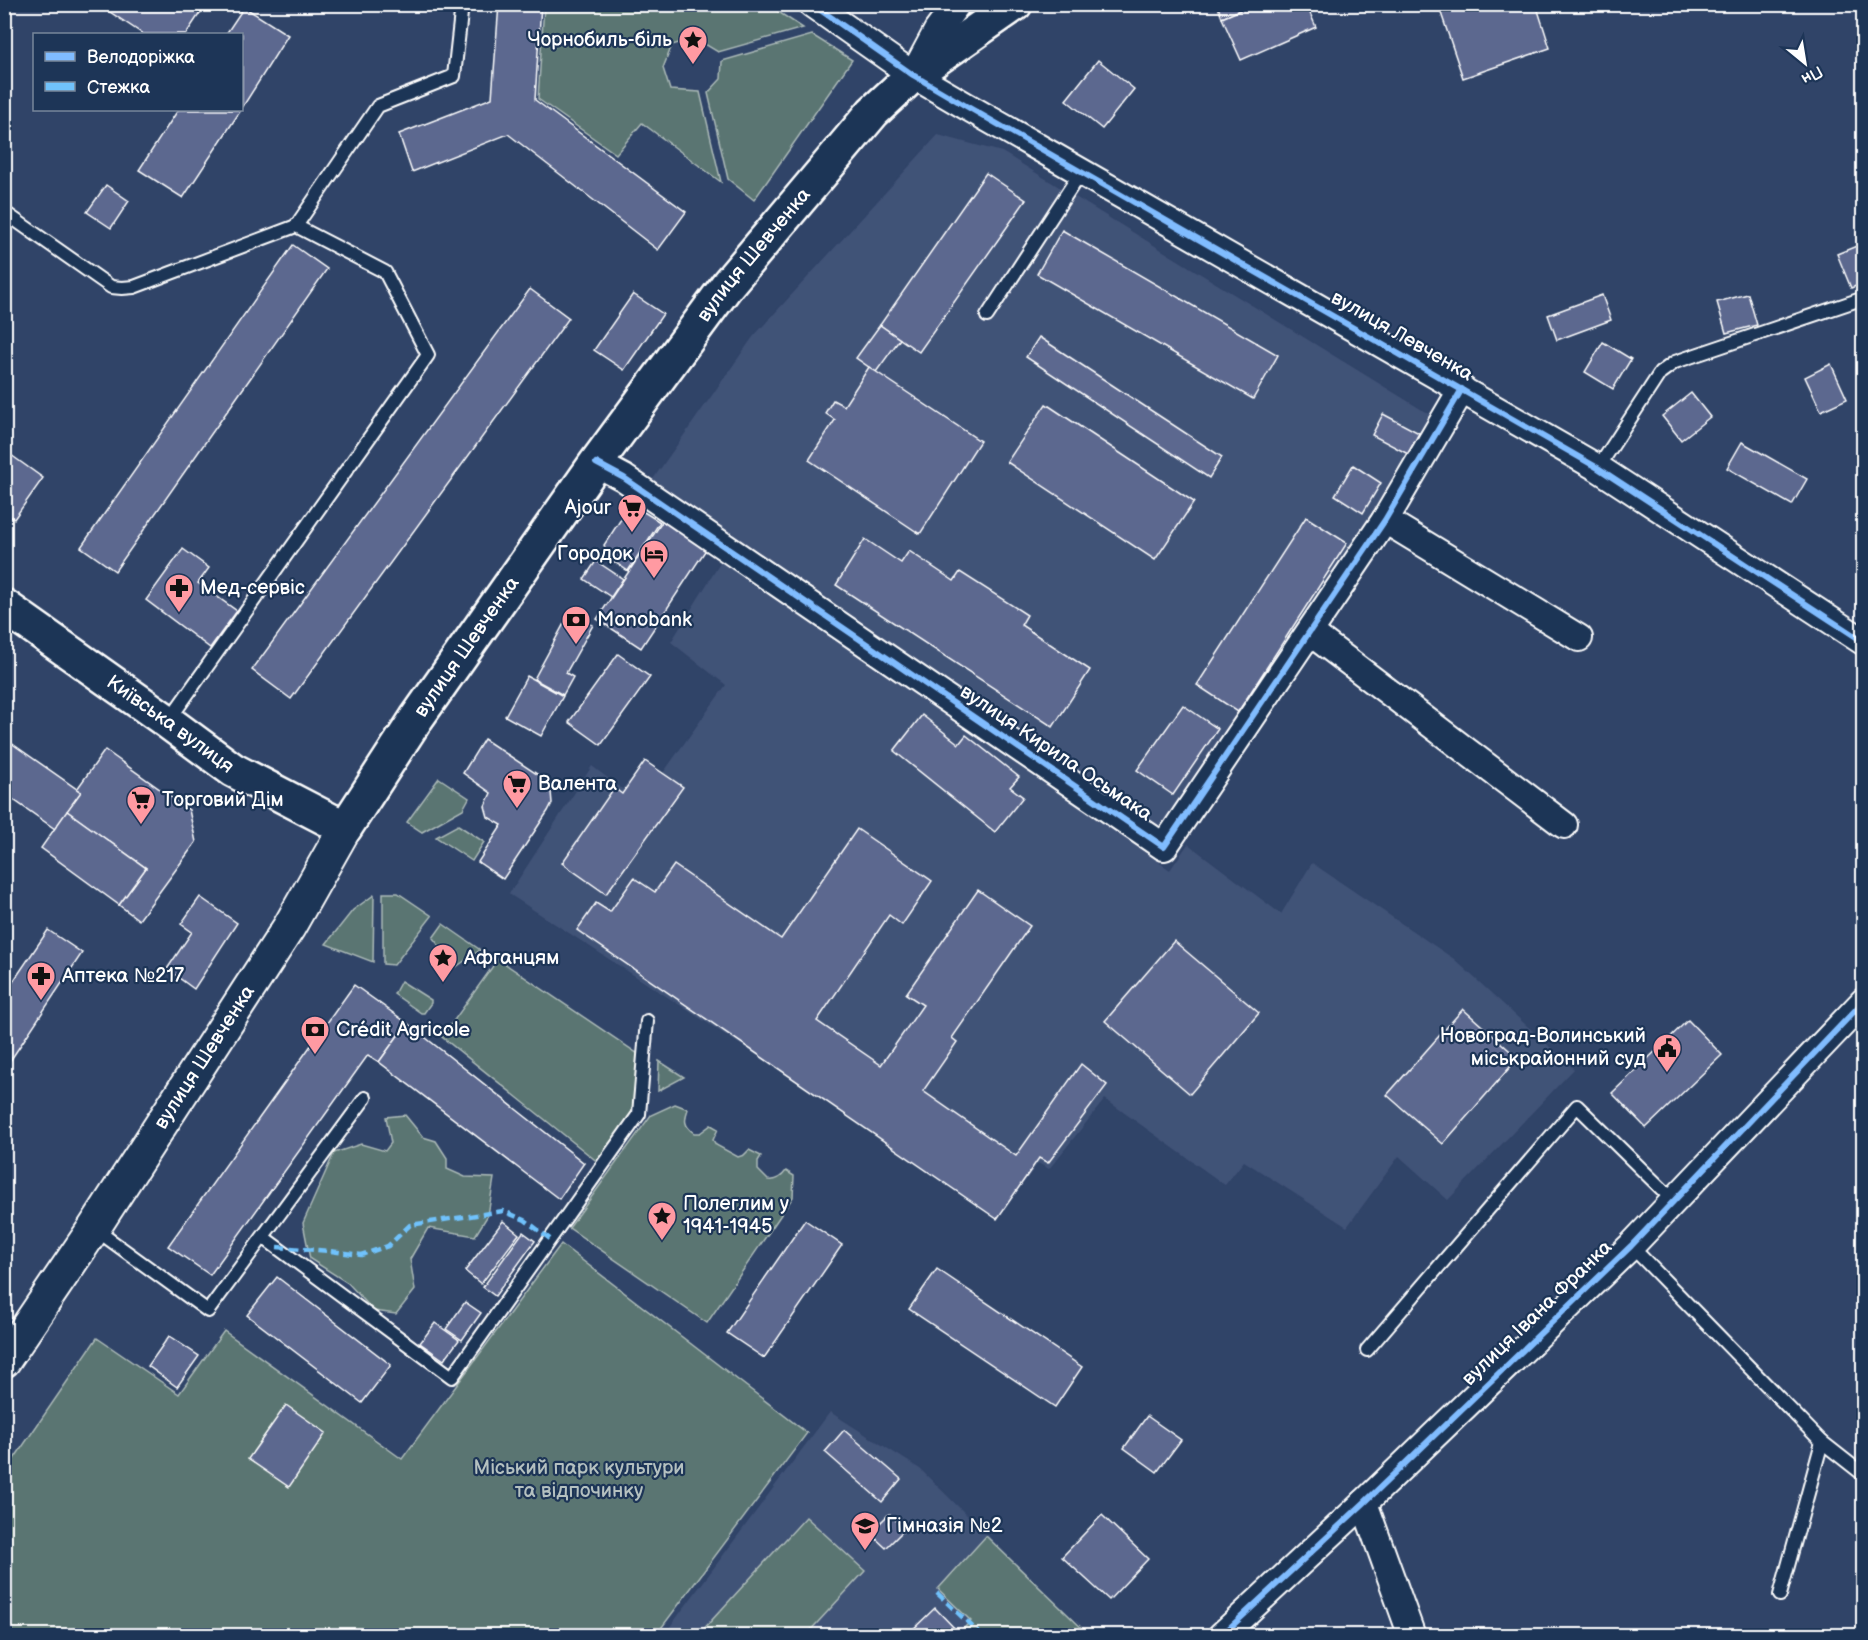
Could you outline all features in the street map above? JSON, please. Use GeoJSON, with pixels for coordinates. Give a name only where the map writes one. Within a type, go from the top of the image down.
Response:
{"type":"FeatureCollection","features":[{"type":"Feature","properties":{"kind":"main road","name":"вулиця Шевченка"},"geometry":{"type":"LineString","coordinates":[[345,828],[416,719],[596,463],[728,284],[873,112],[913,75],[1015,4]]}},
{"type":"Feature","properties":{"kind":"main road","name":"Київська вулиця"},"geometry":{"type":"LineString","coordinates":[[4,606],[232,770],[345,828]]}},
{"type":"Feature","properties":{"kind":"street","name":"вулиця Левченка"},"geometry":{"type":"LineString","coordinates":[[812,4],[913,75],[1598,468],[1863,642]]}},
{"type":"Feature","properties":{"kind":"street"},"geometry":{"type":"LineString","coordinates":[[913,75],[937,31],[957,4]]}},
{"type":"Feature","properties":{"kind":"street","name":"вулиця Кирила Осьмака"},"geometry":{"type":"LineString","coordinates":[[596,463],[624,478],[1164,847],[1311,633],[1385,520],[1462,389]]}},
{"type":"Feature","properties":{"kind":"street"},"geometry":{"type":"LineString","coordinates":[[1385,520],[1579,638]]}},
{"type":"Feature","properties":{"kind":"street"},"geometry":{"type":"LineString","coordinates":[[1311,633],[1564,825]]}},
{"type":"Feature","properties":{"kind":"street","name":"вулиця Шевченка"},"geometry":{"type":"LineString","coordinates":[[4,1361],[94,1228],[289,927],[345,828]]}},
{"type":"Feature","properties":{"kind":"street","name":"вулиця Івана Франка"},"geometry":{"type":"LineString","coordinates":[[1221,1635],[1364,1503],[1631,1246],[1863,1001]]}},
{"type":"Feature","properties":{"kind":"street"},"geometry":{"type":"LineString","coordinates":[[1364,1503],[1412,1635]]}},
{"type":"Feature","properties":{"kind":"lane"},"geometry":{"type":"LineString","coordinates":[[4,212],[111,286],[122,288],[134,287],[296,226],[378,106],[454,76],[462,4]]}},
{"type":"Feature","properties":{"kind":"lane"},"geometry":{"type":"LineString","coordinates":[[987,316],[1081,172]]}},
{"type":"Feature","properties":{"kind":"lane"},"geometry":{"type":"LineString","coordinates":[[168,722],[428,355],[385,272],[296,226]]}},
{"type":"Feature","properties":{"kind":"lane"},"geometry":{"type":"LineString","coordinates":[[1598,468],[1660,373],[1675,362],[1863,298]]}},
{"type":"Feature","properties":{"kind":"lane"},"geometry":{"type":"LineString","coordinates":[[263,1236],[452,1377],[639,1114],[647,1021]]}},
{"type":"Feature","properties":{"kind":"lane"},"geometry":{"type":"LineString","coordinates":[[94,1228],[208,1311],[365,1098]]}},
{"type":"Feature","properties":{"kind":"lane"},"geometry":{"type":"LineString","coordinates":[[1367,1350],[1577,1106],[1674,1201]]}},
{"type":"Feature","properties":{"kind":"lane"},"geometry":{"type":"LineString","coordinates":[[1631,1246],[1822,1442],[1863,1475]]}},
{"type":"Feature","properties":{"kind":"lane"},"geometry":{"type":"LineString","coordinates":[[1780,1595],[1822,1442]]}},
{"type":"Feature","properties":{"kind":"shaded area"},"geometry":{"type":"Polygon","coordinates":[[[938,135],[1002,152],[1432,416],[1403,473],[1159,832],[651,482],[753,337],[938,135]]]}},
{"type":"Feature","properties":{"kind":"shaded area"},"geometry":{"type":"Polygon","coordinates":[[[722,560],[1170,870],[1188,844],[1281,914],[1312,863],[1454,959],[1574,1069],[1448,1200],[1399,1156],[1347,1227],[1244,1161],[1225,1185],[1105,1099],[1049,1169],[1038,1163],[1001,1214],[509,894],[592,766],[622,789],[646,762],[663,773],[726,685],[671,642],[722,560]]]}},
{"type":"Feature","properties":{"kind":"shaded area","name":"Гімназія №2"},"geometry":{"type":"Polygon","coordinates":[[[830,1412],[920,1469],[1089,1635],[663,1636],[830,1412]]]}},
{"type":"Feature","properties":{"kind":"green space"},"geometry":{"type":"Polygon","coordinates":[[[544,5],[768,5],[803,28],[718,52],[695,38],[672,45],[663,68],[670,90],[700,92],[721,182],[642,123],[616,154],[538,99],[544,5]]]}},
{"type":"Feature","properties":{"kind":"green space"},"geometry":{"type":"Polygon","coordinates":[[[812,35],[852,60],[754,200],[728,179],[708,93],[721,79],[722,61],[812,35]]]}},
{"type":"Feature","properties":{"kind":"green space"},"geometry":{"type":"Polygon","coordinates":[[[439,778],[469,798],[463,809],[422,832],[407,822],[439,778]]]}},
{"type":"Feature","properties":{"kind":"green space"},"geometry":{"type":"Polygon","coordinates":[[[458,825],[484,842],[472,861],[436,837],[458,825]]]}},
{"type":"Feature","properties":{"kind":"green space"},"geometry":{"type":"Polygon","coordinates":[[[383,893],[398,893],[432,916],[394,965],[383,964],[383,893]]]}},
{"type":"Feature","properties":{"kind":"green space"},"geometry":{"type":"Polygon","coordinates":[[[374,895],[373,962],[326,944],[353,910],[374,895]]]}},
{"type":"Feature","properties":{"kind":"green space"},"geometry":{"type":"Polygon","coordinates":[[[443,924],[480,950],[456,967],[433,938],[443,924]]]}},
{"type":"Feature","properties":{"kind":"green space"},"geometry":{"type":"Polygon","coordinates":[[[498,959],[638,1054],[636,1113],[599,1163],[442,1037],[498,959]]]}},
{"type":"Feature","properties":{"kind":"green space"},"geometry":{"type":"Polygon","coordinates":[[[401,981],[431,1000],[424,1013],[394,994],[401,981]]]}},
{"type":"Feature","properties":{"kind":"green space"},"geometry":{"type":"Polygon","coordinates":[[[659,1061],[684,1077],[658,1091],[659,1061]]]}},
{"type":"Feature","properties":{"kind":"green space"},"geometry":{"type":"Polygon","coordinates":[[[675,1104],[688,1109],[686,1122],[688,1128],[694,1133],[700,1133],[711,1125],[718,1129],[713,1140],[716,1145],[738,1157],[749,1150],[761,1156],[758,1161],[758,1170],[768,1180],[782,1176],[786,1171],[794,1176],[793,1197],[707,1323],[569,1228],[651,1115],[675,1104]]]}},
{"type":"Feature","properties":{"kind":"green space"},"geometry":{"type":"Polygon","coordinates":[[[405,1115],[423,1137],[436,1141],[447,1158],[447,1169],[465,1177],[494,1178],[488,1215],[475,1236],[428,1228],[410,1259],[415,1290],[396,1314],[374,1311],[348,1283],[310,1259],[303,1223],[334,1153],[361,1144],[385,1151],[391,1143],[386,1117],[405,1115]]]}},
{"type":"Feature","properties":{"kind":"green space","name":"Міський парк культури та відпочинку"},"geometry":{"type":"Polygon","coordinates":[[[561,1244],[807,1433],[656,1635],[5,1636],[5,1472],[97,1338],[179,1394],[224,1331],[402,1459],[561,1244]]]}},
{"type":"Feature","properties":{"kind":"green space"},"geometry":{"type":"Polygon","coordinates":[[[806,1517],[865,1571],[806,1635],[705,1635],[701,1632],[806,1517]]]}},
{"type":"Feature","properties":{"kind":"green space"},"geometry":{"type":"Polygon","coordinates":[[[986,1536],[1089,1635],[957,1635],[971,1621],[938,1589],[986,1536]]]}},
{"type":"Feature","properties":{"kind":"building"},"geometry":{"type":"Polygon","coordinates":[[[98,4],[206,4],[187,33],[142,33],[98,4]]]}},
{"type":"Feature","properties":{"kind":"building"},"geometry":{"type":"Polygon","coordinates":[[[499,4],[541,4],[535,100],[686,212],[658,250],[508,134],[412,172],[399,134],[492,98],[499,4]]]}},
{"type":"Feature","properties":{"kind":"building"},"geometry":{"type":"Polygon","coordinates":[[[1217,4],[1254,4],[1222,18],[1217,4]]]}},
{"type":"Feature","properties":{"kind":"building"},"geometry":{"type":"Polygon","coordinates":[[[1254,4],[1306,4],[1316,27],[1241,60],[1222,18],[1254,4]]]}},
{"type":"Feature","properties":{"kind":"building"},"geometry":{"type":"Polygon","coordinates":[[[1438,4],[1536,4],[1550,48],[1463,78],[1438,4]]]}},
{"type":"Feature","properties":{"kind":"building"},"geometry":{"type":"Polygon","coordinates":[[[244,7],[288,35],[243,106],[243,33],[227,33],[244,7]]]}},
{"type":"Feature","properties":{"kind":"building"},"geometry":{"type":"Polygon","coordinates":[[[1098,60],[1134,89],[1102,129],[1066,100],[1098,60]]]}},
{"type":"Feature","properties":{"kind":"building"},"geometry":{"type":"Polygon","coordinates":[[[177,111],[240,111],[183,198],[139,170],[177,111]]]}},
{"type":"Feature","properties":{"kind":"building"},"geometry":{"type":"Polygon","coordinates":[[[986,173],[1026,200],[919,352],[880,325],[986,173]]]}},
{"type":"Feature","properties":{"kind":"building"},"geometry":{"type":"Polygon","coordinates":[[[106,185],[129,201],[111,228],[87,212],[106,185]]]}},
{"type":"Feature","properties":{"kind":"building"},"geometry":{"type":"Polygon","coordinates":[[[1062,230],[1278,355],[1253,399],[1037,274],[1062,230]]]}},
{"type":"Feature","properties":{"kind":"building"},"geometry":{"type":"Polygon","coordinates":[[[1864,243],[1864,283],[1851,288],[1837,254],[1864,243]]]}},
{"type":"Feature","properties":{"kind":"building"},"geometry":{"type":"Polygon","coordinates":[[[293,245],[327,269],[115,571],[81,547],[293,245]]]}},
{"type":"Feature","properties":{"kind":"building"},"geometry":{"type":"Polygon","coordinates":[[[530,289],[569,318],[291,699],[252,670],[530,289]]]}},
{"type":"Feature","properties":{"kind":"building"},"geometry":{"type":"Polygon","coordinates":[[[633,294],[663,314],[624,370],[594,350],[633,294]]]}},
{"type":"Feature","properties":{"kind":"building"},"geometry":{"type":"Polygon","coordinates":[[[1748,294],[1757,325],[1726,333],[1717,302],[1748,294]]]}},
{"type":"Feature","properties":{"kind":"building"},"geometry":{"type":"Polygon","coordinates":[[[1602,295],[1611,320],[1557,340],[1548,315],[1602,295]]]}},
{"type":"Feature","properties":{"kind":"building"},"geometry":{"type":"Polygon","coordinates":[[[880,325],[900,339],[876,372],[856,358],[880,325]]]}},
{"type":"Feature","properties":{"kind":"building"},"geometry":{"type":"Polygon","coordinates":[[[1039,337],[1222,457],[1209,478],[1026,357],[1039,337]]]}},
{"type":"Feature","properties":{"kind":"building"},"geometry":{"type":"Polygon","coordinates":[[[1603,342],[1631,359],[1613,389],[1585,372],[1603,342]]]}},
{"type":"Feature","properties":{"kind":"building"},"geometry":{"type":"Polygon","coordinates":[[[1831,364],[1847,399],[1821,411],[1805,377],[1831,364]]]}},
{"type":"Feature","properties":{"kind":"building"},"geometry":{"type":"Polygon","coordinates":[[[869,367],[980,441],[920,534],[809,460],[835,420],[825,413],[833,400],[844,406],[869,367]]]}},
{"type":"Feature","properties":{"kind":"building"},"geometry":{"type":"Polygon","coordinates":[[[1691,393],[1710,417],[1681,440],[1662,416],[1691,393]]]}},
{"type":"Feature","properties":{"kind":"building"},"geometry":{"type":"Polygon","coordinates":[[[1046,404],[1194,502],[1155,560],[1007,462],[1046,404]]]}},
{"type":"Feature","properties":{"kind":"building"},"geometry":{"type":"Polygon","coordinates":[[[1383,414],[1419,433],[1408,454],[1372,435],[1383,414]]]}},
{"type":"Feature","properties":{"kind":"building"},"geometry":{"type":"Polygon","coordinates":[[[1742,442],[1807,479],[1792,505],[1727,468],[1742,442]]]}},
{"type":"Feature","properties":{"kind":"building"},"geometry":{"type":"Polygon","coordinates":[[[4,450],[43,478],[14,519],[4,512],[4,450]]]}},
{"type":"Feature","properties":{"kind":"building"},"geometry":{"type":"Polygon","coordinates":[[[1353,465],[1381,483],[1363,513],[1335,495],[1353,465]]]}},
{"type":"Feature","properties":{"kind":"building","name":"Ajour"},"geometry":{"type":"Polygon","coordinates":[[[639,509],[660,522],[628,571],[610,559],[604,545],[623,516],[639,509]]]}},
{"type":"Feature","properties":{"kind":"building"},"geometry":{"type":"Polygon","coordinates":[[[1306,517],[1347,543],[1238,712],[1197,685],[1306,517]]]}},
{"type":"Feature","properties":{"kind":"building","name":"Городок"},"geometry":{"type":"Polygon","coordinates":[[[664,519],[707,548],[641,648],[597,619],[664,519]]]}},
{"type":"Feature","properties":{"kind":"building"},"geometry":{"type":"Polygon","coordinates":[[[865,539],[901,563],[909,551],[954,581],[960,572],[1027,615],[1021,625],[1090,670],[1053,727],[836,585],[865,539]]]}},
{"type":"Feature","properties":{"kind":"building"},"geometry":{"type":"Polygon","coordinates":[[[183,549],[209,568],[198,583],[237,611],[210,648],[146,600],[183,549]]]}},
{"type":"Feature","properties":{"kind":"building"},"geometry":{"type":"Polygon","coordinates":[[[596,561],[623,579],[611,597],[584,579],[596,561]]]}},
{"type":"Feature","properties":{"kind":"building"},"geometry":{"type":"Polygon","coordinates":[[[575,616],[593,625],[566,673],[573,677],[563,695],[534,679],[567,618],[575,616]]]}},
{"type":"Feature","properties":{"kind":"building"},"geometry":{"type":"Polygon","coordinates":[[[618,654],[650,677],[601,745],[569,722],[618,654]]]}},
{"type":"Feature","properties":{"kind":"building"},"geometry":{"type":"Polygon","coordinates":[[[527,676],[563,696],[541,736],[505,716],[527,676]]]}},
{"type":"Feature","properties":{"kind":"building"},"geometry":{"type":"Polygon","coordinates":[[[1183,705],[1218,729],[1173,795],[1137,770],[1183,705]]]}},
{"type":"Feature","properties":{"kind":"building"},"geometry":{"type":"Polygon","coordinates":[[[922,715],[959,744],[966,735],[1019,777],[1010,787],[1023,797],[995,832],[894,751],[922,715]]]}},
{"type":"Feature","properties":{"kind":"building"},"geometry":{"type":"Polygon","coordinates":[[[4,738],[81,792],[55,829],[4,793],[4,738]]]}},
{"type":"Feature","properties":{"kind":"building","name":"Валента"},"geometry":{"type":"Polygon","coordinates":[[[484,739],[546,780],[545,784],[551,792],[552,803],[548,811],[503,879],[478,862],[502,825],[488,817],[485,806],[491,793],[463,773],[484,739]]]}},
{"type":"Feature","properties":{"kind":"building","name":"Торговий Дім"},"geometry":{"type":"Polygon","coordinates":[[[105,750],[189,810],[196,842],[139,920],[119,905],[146,868],[67,811],[81,792],[77,789],[105,750]]]}},
{"type":"Feature","properties":{"kind":"building"},"geometry":{"type":"Polygon","coordinates":[[[645,761],[683,787],[606,894],[562,863],[614,788],[622,794],[645,761]]]}},
{"type":"Feature","properties":{"kind":"building"},"geometry":{"type":"Polygon","coordinates":[[[67,811],[146,868],[119,905],[41,848],[67,811]]]}},
{"type":"Feature","properties":{"kind":"building"},"geometry":{"type":"Polygon","coordinates":[[[857,829],[932,881],[902,925],[889,915],[817,1021],[881,1065],[923,1005],[906,994],[978,890],[1030,926],[952,1038],[957,1042],[923,1091],[1016,1156],[1081,1064],[1107,1085],[1048,1163],[1039,1158],[997,1219],[577,930],[596,903],[610,912],[634,878],[655,892],[674,865],[781,939],[857,829]]]}},
{"type":"Feature","properties":{"kind":"building"},"geometry":{"type":"Polygon","coordinates":[[[200,897],[237,923],[194,989],[167,969],[192,932],[181,924],[200,897]]]}},
{"type":"Feature","properties":{"kind":"building"},"geometry":{"type":"Polygon","coordinates":[[[48,930],[82,953],[4,1070],[4,995],[48,930]]]}},
{"type":"Feature","properties":{"kind":"building"},"geometry":{"type":"Polygon","coordinates":[[[1174,941],[1259,1013],[1190,1094],[1105,1021],[1174,941]]]}},
{"type":"Feature","properties":{"kind":"building"},"geometry":{"type":"Polygon","coordinates":[[[354,985],[407,1023],[379,1062],[368,1055],[210,1275],[168,1246],[354,985]]]}},
{"type":"Feature","properties":{"kind":"building"},"geometry":{"type":"Polygon","coordinates":[[[1463,1009],[1518,1058],[1443,1144],[1387,1095],[1463,1009]]]}},
{"type":"Feature","properties":{"kind":"building","name":"Новоград-Волинський міськрайонний суд"},"geometry":{"type":"Polygon","coordinates":[[[1688,1020],[1722,1055],[1646,1128],[1612,1093],[1688,1020]]]}},
{"type":"Feature","properties":{"kind":"building"},"geometry":{"type":"Polygon","coordinates":[[[407,1023],[584,1163],[559,1199],[379,1062],[407,1023]]]}},
{"type":"Feature","properties":{"kind":"building"},"geometry":{"type":"Polygon","coordinates":[[[805,1220],[842,1245],[764,1358],[727,1333],[805,1220]]]}},
{"type":"Feature","properties":{"kind":"building"},"geometry":{"type":"Polygon","coordinates":[[[503,1221],[519,1234],[481,1284],[465,1271],[503,1221]]]}},
{"type":"Feature","properties":{"kind":"building"},"geometry":{"type":"Polygon","coordinates":[[[523,1232],[535,1241],[495,1296],[483,1287],[523,1232]]]}},
{"type":"Feature","properties":{"kind":"building"},"geometry":{"type":"Polygon","coordinates":[[[937,1269],[1082,1367],[1055,1407],[909,1309],[937,1269]]]}},
{"type":"Feature","properties":{"kind":"building"},"geometry":{"type":"Polygon","coordinates":[[[277,1277],[391,1365],[362,1403],[247,1315],[277,1277]]]}},
{"type":"Feature","properties":{"kind":"building"},"geometry":{"type":"Polygon","coordinates":[[[465,1302],[481,1313],[462,1340],[446,1329],[465,1302]]]}},
{"type":"Feature","properties":{"kind":"building"},"geometry":{"type":"Polygon","coordinates":[[[435,1323],[459,1340],[444,1360],[420,1343],[435,1323]]]}},
{"type":"Feature","properties":{"kind":"building"},"geometry":{"type":"Polygon","coordinates":[[[169,1336],[199,1356],[177,1387],[148,1366],[169,1336]]]}},
{"type":"Feature","properties":{"kind":"building"},"geometry":{"type":"Polygon","coordinates":[[[286,1405],[326,1433],[289,1487],[248,1459],[286,1405]]]}},
{"type":"Feature","properties":{"kind":"building"},"geometry":{"type":"Polygon","coordinates":[[[1147,1416],[1181,1440],[1157,1472],[1124,1448],[1147,1416]]]}},
{"type":"Feature","properties":{"kind":"building"},"geometry":{"type":"Polygon","coordinates":[[[844,1430],[901,1479],[882,1502],[825,1452],[844,1430]]]}},
{"type":"Feature","properties":{"kind":"building"},"geometry":{"type":"Polygon","coordinates":[[[889,1514],[905,1529],[886,1548],[870,1533],[889,1514]]]}},
{"type":"Feature","properties":{"kind":"building"},"geometry":{"type":"Polygon","coordinates":[[[1102,1515],[1148,1559],[1109,1600],[1062,1557],[1102,1515]]]}},
{"type":"Feature","properties":{"kind":"building"},"geometry":{"type":"Polygon","coordinates":[[[935,1608],[959,1633],[956,1636],[906,1636],[935,1608]]]}},
{"type":"Feature","properties":{"kind":"marked path"},"geometry":{"type":"LineString","coordinates":[[277,1247],[361,1255],[388,1246],[410,1225],[503,1211],[525,1220],[550,1239]]}},
{"type":"Feature","properties":{"kind":"marked path"},"geometry":{"type":"LineString","coordinates":[[937,1593],[982,1636]]}},
{"type":"Feature","properties":{"kind":"cycle path"},"geometry":{"type":"LineString","coordinates":[[812,4],[913,75],[1598,468],[1864,642]]}},
{"type":"Feature","properties":{"kind":"cycle path"},"geometry":{"type":"LineString","coordinates":[[596,463],[624,478],[1164,847],[1385,520],[1462,389]]}},
{"type":"Feature","properties":{"kind":"cycle path"},"geometry":{"type":"LineString","coordinates":[[1221,1636],[1364,1503],[1631,1246],[1864,1001]]}},
{"type":"Feature","properties":{"kind":"place","name":"Чорнобиль-біль"},"geometry":{"type":"Point","coordinates":[693,66]}},
{"type":"Feature","properties":{"kind":"place","name":"Ajour"},"geometry":{"type":"Point","coordinates":[632,534]}},
{"type":"Feature","properties":{"kind":"place","name":"Городок"},"geometry":{"type":"Point","coordinates":[654,580]}},
{"type":"Feature","properties":{"kind":"place","name":"Мед-сервіс"},"geometry":{"type":"Point","coordinates":[179,614]}},
{"type":"Feature","properties":{"kind":"place","name":"Monobank"},"geometry":{"type":"Point","coordinates":[576,646]}},
{"type":"Feature","properties":{"kind":"place","name":"Валента"},"geometry":{"type":"Point","coordinates":[517,810]}},
{"type":"Feature","properties":{"kind":"place","name":"Торговий Дім"},"geometry":{"type":"Point","coordinates":[141,826]}},
{"type":"Feature","properties":{"kind":"place","name":"Афганцям"},"geometry":{"type":"Point","coordinates":[443,984]}},
{"type":"Feature","properties":{"kind":"place","name":"Аптека №217"},"geometry":{"type":"Point","coordinates":[41,1002]}},
{"type":"Feature","properties":{"kind":"place","name":"Crédit Agricole"},"geometry":{"type":"Point","coordinates":[315,1056]}},
{"type":"Feature","properties":{"kind":"place","name":"Новоград-Волинський міськрайонний суд"},"geometry":{"type":"Point","coordinates":[1667,1074]}},
{"type":"Feature","properties":{"kind":"place","name":"Полеглим у 1941-1945"},"geometry":{"type":"Point","coordinates":[662,1242]}},
{"type":"Feature","properties":{"kind":"place","name":"Гімназія №2"},"geometry":{"type":"Point","coordinates":[865,1552]}}]}
